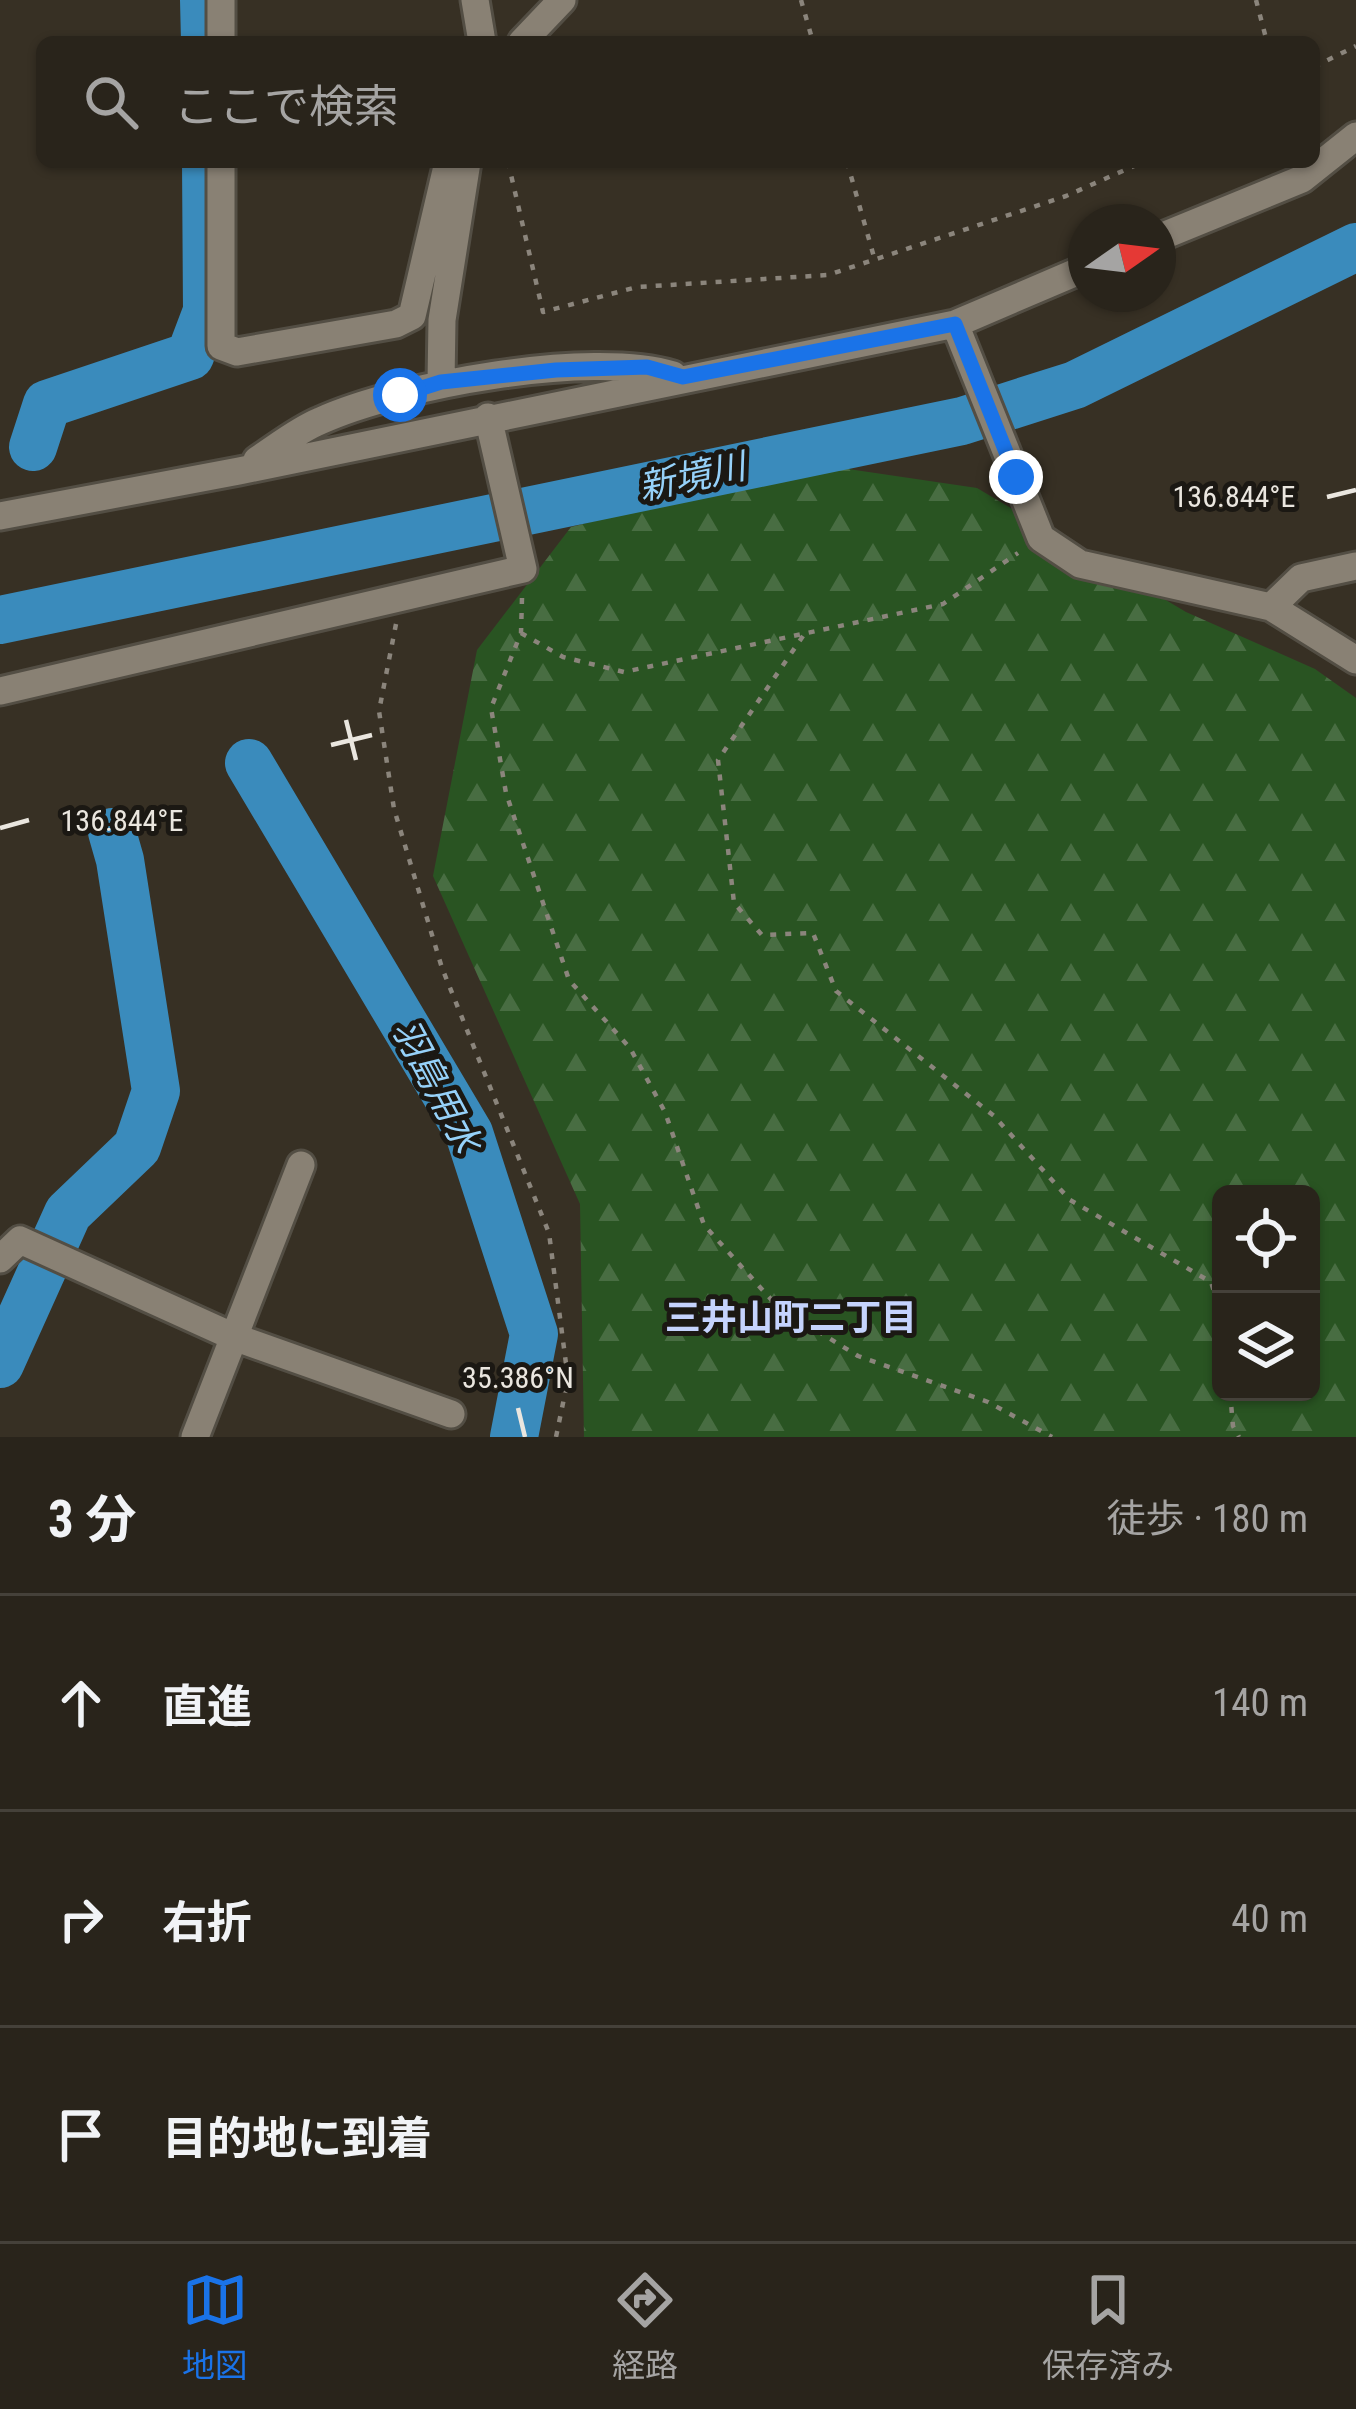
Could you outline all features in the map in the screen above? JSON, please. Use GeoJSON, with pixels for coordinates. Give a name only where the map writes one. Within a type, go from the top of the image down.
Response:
{"type":"FeatureCollection","features":[{"type":"Feature","properties":{"kind":"street"},"geometry":{"type":"LineString","coordinates":[[220,0],[220,36]]}},
{"type":"Feature","properties":{"kind":"street"},"geometry":{"type":"LineString","coordinates":[[475,0],[481,36]]}},
{"type":"Feature","properties":{"kind":"street"},"geometry":{"type":"LineString","coordinates":[[528,36],[562,0]]}},
{"type":"Feature","properties":{"kind":"street"},"geometry":{"type":"LineString","coordinates":[[1320,164],[1356,136]]}},
{"type":"Feature","properties":{"kind":"street"},"geometry":{"type":"LineString","coordinates":[[221,168],[221,346],[237,352],[396,324],[412,316],[447,168]]}},
{"type":"Feature","properties":{"kind":"street"},"geometry":{"type":"LineString","coordinates":[[441,382],[442,320],[466,168]]}},
{"type":"Feature","properties":{"kind":"street"},"geometry":{"type":"LineString","coordinates":[[1176,230],[1302,178],[1315,168]]}},
{"type":"Feature","properties":{"kind":"street"},"geometry":{"type":"LineString","coordinates":[[0,516],[239,472],[683,377],[959,335],[1068,277]]}},
{"type":"Feature","properties":{"kind":"street"},"geometry":{"type":"LineString","coordinates":[[959,335],[1041,538],[1080,564],[1271,607],[1356,660]]}},
{"type":"Feature","properties":{"kind":"street"},"geometry":{"type":"LineString","coordinates":[[239,472],[319,421],[441,382],[556,370],[647,367],[683,377]]}},
{"type":"Feature","properties":{"kind":"street"},"geometry":{"type":"LineString","coordinates":[[0,691],[523,569],[488,417]]}},
{"type":"Feature","properties":{"kind":"street"},"geometry":{"type":"LineString","coordinates":[[1271,607],[1301,578],[1356,566]]}},
{"type":"Feature","properties":{"kind":"street"},"geometry":{"type":"LineString","coordinates":[[195,1437],[301,1165]]}},
{"type":"Feature","properties":{"kind":"street"},"geometry":{"type":"LineString","coordinates":[[10,1249],[65,1261],[234,1337],[451,1414]]}},
{"type":"Feature","properties":{"kind":"path"},"geometry":{"type":"LineString","coordinates":[[801,0],[811,36]]}},
{"type":"Feature","properties":{"kind":"path"},"geometry":{"type":"LineString","coordinates":[[1256,0],[1265,36]]}},
{"type":"Feature","properties":{"kind":"path"},"geometry":{"type":"LineString","coordinates":[[1320,64],[1356,46]]}},
{"type":"Feature","properties":{"kind":"path"},"geometry":{"type":"LineString","coordinates":[[509,168],[543,312],[637,287],[828,275],[1066,196],[1129,168]]}},
{"type":"Feature","properties":{"kind":"path"},"geometry":{"type":"LineString","coordinates":[[849,168],[874,257]]}},
{"type":"Feature","properties":{"kind":"path"},"geometry":{"type":"LineString","coordinates":[[521,632],[563,657],[624,672],[943,604],[1041,538]]}},
{"type":"Feature","properties":{"kind":"path"},"geometry":{"type":"LineString","coordinates":[[523,569],[521,632],[490,708],[506,794],[569,980],[630,1048],[665,1112],[704,1225],[777,1306],[858,1356],[988,1402],[1052,1437]]}},
{"type":"Feature","properties":{"kind":"path"},"geometry":{"type":"LineString","coordinates":[[401,598],[379,711],[394,809],[442,968],[549,1233],[568,1379],[556,1437]]}},
{"type":"Feature","properties":{"kind":"path"},"geometry":{"type":"LineString","coordinates":[[803,636],[718,760],[734,903],[762,935],[814,933],[836,991],[994,1116],[1070,1201],[1211,1282],[1215,1293]]}},
{"type":"Feature","properties":{"kind":"path"},"geometry":{"type":"LineString","coordinates":[[1231,1401],[1239,1437]]}},
{"type":"Feature","properties":{"kind":"green space"},"geometry":{"type":"Polygon","coordinates":[[[821,465],[977,488],[1186,612],[1315,669],[1356,698],[1356,1437],[584,1437],[580,1204],[433,876],[477,650],[571,527],[821,465]]]}},
{"type":"Feature","properties":{"kind":"waterway"},"geometry":{"type":"LineString","coordinates":[[204,0],[205,36]]}},
{"type":"Feature","properties":{"kind":"waterway"},"geometry":{"type":"LineString","coordinates":[[33,447],[47,404],[190,356],[207,311],[206,168]]}},
{"type":"Feature","properties":{"kind":"waterway","name":"新境川"},"geometry":{"type":"LineString","coordinates":[[0,620],[962,421],[1075,385],[1356,247]]}},
{"type":"Feature","properties":{"kind":"waterway","name":"羽島用水"},"geometry":{"type":"LineString","coordinates":[[249,763],[469,1133],[534,1334],[514,1437]]}},
{"type":"Feature","properties":{"kind":"waterway"},"geometry":{"type":"LineString","coordinates":[[0,1364],[68,1213],[137,1147],[156,1091],[112,832]]}},
{"type":"Feature","properties":{"kind":"district","name":"三井山町二丁目"},"geometry":{"type":"Point","coordinates":[791,1318]}},
{"type":"Feature","properties":{"kind":"route"},"geometry":{"type":"LineString","coordinates":[[400,395],[441,382],[556,370],[647,367],[683,377],[955,324],[1016,477]]}}]}
